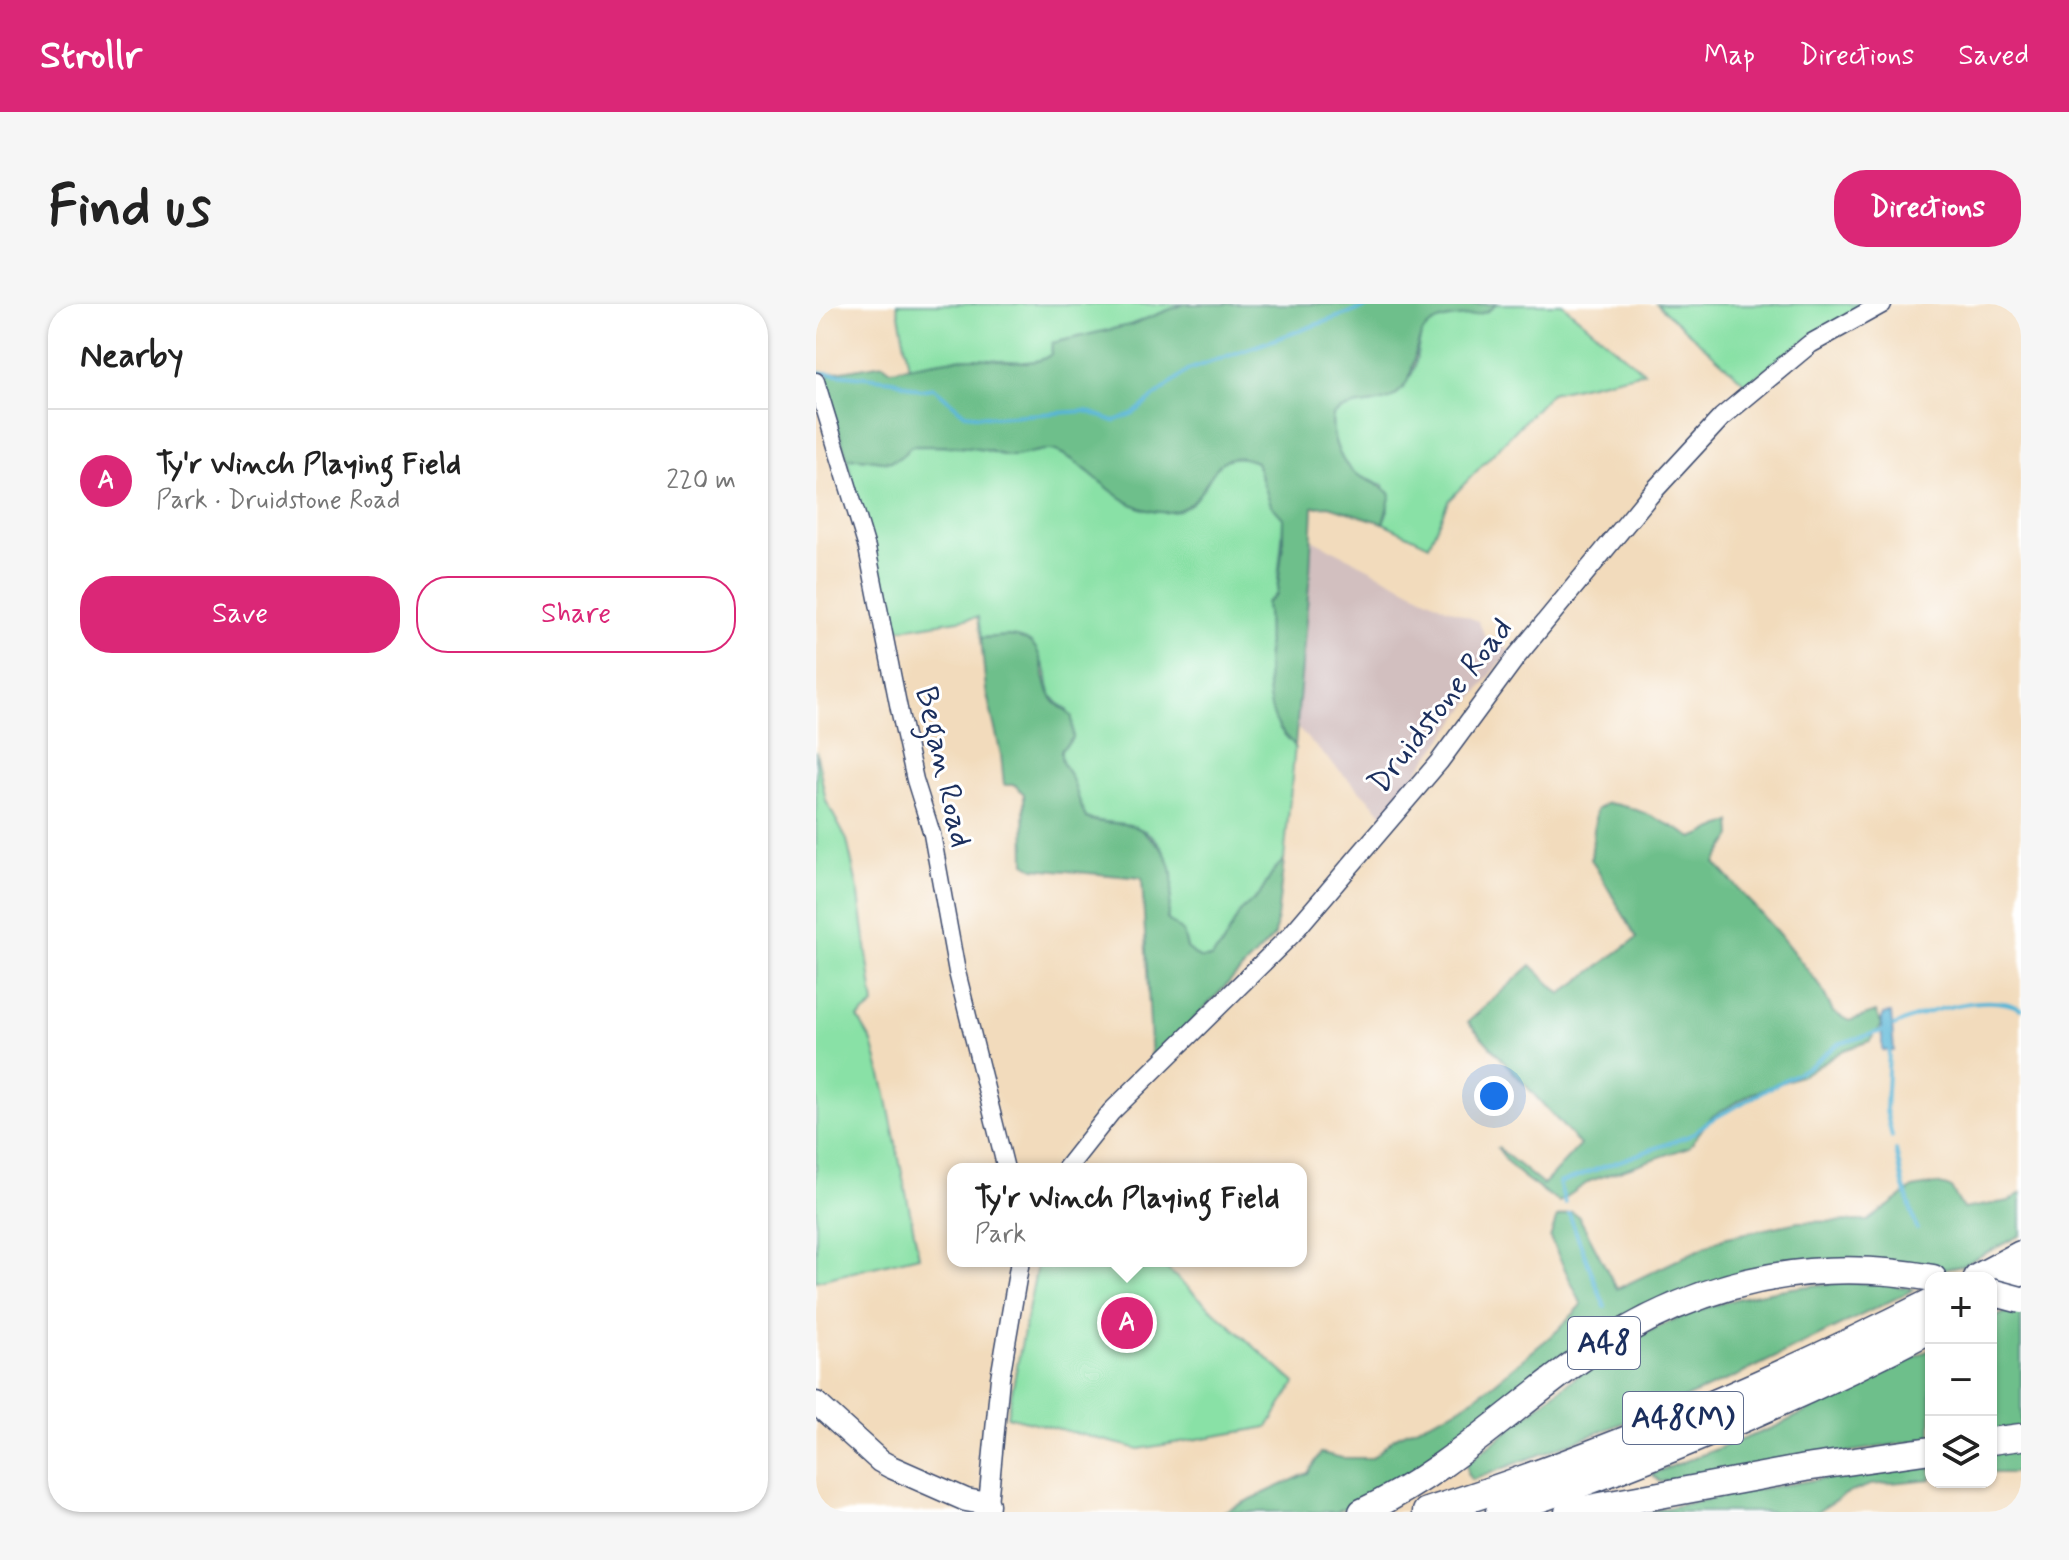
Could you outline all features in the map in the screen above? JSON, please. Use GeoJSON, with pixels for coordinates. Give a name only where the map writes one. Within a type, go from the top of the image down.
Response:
{"type":"FeatureCollection","features":[{"type":"Feature","properties":{"kind":"highway"},"geometry":{"type":"LineString","coordinates":[[1989,1272],[2021,1255]]}},
{"type":"Feature","properties":{"kind":"highway","name":"A48"},"geometry":{"type":"LineString","coordinates":[[1362,1512],[1423,1479],[1596,1348],[1667,1308],[1724,1287],[1794,1273],[1885,1271],[1925,1277]]}},
{"type":"Feature","properties":{"kind":"highway"},"geometry":{"type":"LineString","coordinates":[[1997,1291],[2021,1281]]}},
{"type":"Feature","properties":{"kind":"highway"},"geometry":{"type":"LineString","coordinates":[[1997,1295],[2021,1300]]}},
{"type":"Feature","properties":{"kind":"highway","name":"A48(M)"},"geometry":{"type":"LineString","coordinates":[[1427,1512],[1583,1458],[1720,1402],[1925,1306]]}},
{"type":"Feature","properties":{"kind":"highway","name":"A48(M)"},"geometry":{"type":"LineString","coordinates":[[1500,1512],[1652,1455],[1830,1379],[1925,1331]]}},
{"type":"Feature","properties":{"kind":"highway"},"geometry":{"type":"LineString","coordinates":[[1997,1440],[2021,1437]]}},
{"type":"Feature","properties":{"kind":"highway"},"geometry":{"type":"LineString","coordinates":[[1568,1512],[1805,1468],[1925,1451]]}},
{"type":"Feature","properties":{"kind":"main road"},"geometry":{"type":"LineString","coordinates":[[816,1403],[880,1461],[987,1508]]}},
{"type":"Feature","properties":{"kind":"street","name":"Druidstone Road"},"geometry":{"type":"LineString","coordinates":[[1071,1163],[1111,1112],[1292,934],[1439,762],[1517,656],[1649,496],[1722,417],[1810,344],[1882,304]]}},
{"type":"Feature","properties":{"kind":"street","name":"Began Road"},"geometry":{"type":"LineString","coordinates":[[816,381],[867,548],[899,709],[932,834],[957,972],[1005,1163]]}},
{"type":"Feature","properties":{"kind":"street"},"geometry":{"type":"LineString","coordinates":[[987,1508],[1000,1378],[1019,1267]]}},
{"type":"Feature","properties":{"kind":"shaded area"},"geometry":{"type":"Polygon","coordinates":[[[1312,539],[1444,607],[1478,621],[1488,641],[1510,650],[1384,815],[1297,728],[1312,539]]]}},
{"type":"Feature","properties":{"kind":"green space"},"geometry":{"type":"Polygon","coordinates":[[[897,304],[1184,304],[1130,325],[1052,343],[1052,354],[1044,359],[1013,362],[963,358],[909,367],[897,304]]]}},
{"type":"Feature","properties":{"kind":"green space"},"geometry":{"type":"Polygon","coordinates":[[[1184,304],[1496,304],[1482,313],[1448,318],[1432,324],[1420,337],[1407,383],[1401,390],[1386,400],[1350,407],[1333,415],[1336,444],[1346,465],[1391,494],[1383,523],[1329,506],[1313,507],[1295,746],[1281,730],[1269,700],[1266,603],[1277,594],[1283,518],[1271,505],[1256,462],[1238,457],[1226,460],[1216,468],[1192,502],[1178,510],[1160,512],[1131,503],[1069,457],[1051,450],[1010,456],[966,447],[911,446],[903,455],[889,461],[847,459],[824,382],[831,373],[883,364],[891,370],[962,358],[1035,361],[1051,354],[1052,343],[1130,325],[1184,304]]]}},
{"type":"Feature","properties":{"kind":"green space"},"geometry":{"type":"Polygon","coordinates":[[[1496,304],[1562,304],[1644,372],[1551,393],[1448,501],[1429,545],[1383,523],[1388,510],[1383,485],[1358,476],[1347,466],[1336,444],[1333,415],[1347,407],[1377,402],[1406,381],[1413,372],[1422,335],[1432,323],[1482,313],[1496,304]]]}},
{"type":"Feature","properties":{"kind":"green space"},"geometry":{"type":"Polygon","coordinates":[[[1657,304],[1866,304],[1799,344],[1746,384],[1657,304]]]}},
{"type":"Feature","properties":{"kind":"green space"},"geometry":{"type":"Polygon","coordinates":[[[911,446],[966,448],[1008,456],[1038,450],[1056,451],[1069,457],[1131,503],[1160,512],[1178,510],[1192,502],[1216,468],[1226,460],[1238,457],[1256,462],[1271,504],[1283,517],[1277,594],[1266,603],[1268,684],[1273,714],[1281,730],[1295,746],[1284,860],[1260,894],[1240,912],[1222,946],[1211,958],[1199,958],[1187,948],[1183,932],[1167,920],[1171,879],[1165,853],[1158,843],[1136,827],[1086,818],[1062,760],[1061,750],[1073,738],[1067,710],[1049,691],[1045,667],[1038,657],[1010,636],[981,638],[978,617],[888,631],[847,459],[889,461],[903,455],[911,446]]]}},
{"type":"Feature","properties":{"kind":"green space"},"geometry":{"type":"Polygon","coordinates":[[[1010,636],[1023,639],[1038,651],[1053,700],[1072,717],[1073,738],[1061,750],[1061,756],[1086,818],[1133,826],[1160,847],[1172,875],[1167,919],[1183,932],[1187,948],[1199,958],[1211,958],[1222,946],[1240,912],[1260,894],[1284,860],[1275,935],[1152,1062],[1142,878],[1034,868],[1025,863],[1024,794],[1015,785],[1004,785],[1001,755],[986,690],[981,638],[1010,636]]]}},
{"type":"Feature","properties":{"kind":"green space"},"geometry":{"type":"Polygon","coordinates":[[[816,751],[826,801],[847,840],[859,895],[874,1005],[858,1018],[872,1042],[885,1090],[919,1256],[816,1281],[816,751]]]}},
{"type":"Feature","properties":{"kind":"green space"},"geometry":{"type":"Polygon","coordinates":[[[1607,803],[1641,812],[1693,838],[1731,822],[1732,836],[1715,863],[1778,933],[1821,987],[1833,1012],[1849,1021],[1876,1012],[1882,1025],[1870,1041],[1844,1050],[1802,1075],[1751,1094],[1711,1117],[1689,1147],[1590,1181],[1559,1202],[1517,1172],[1497,1147],[1543,1185],[1580,1145],[1468,1022],[1531,965],[1561,994],[1637,938],[1591,859],[1596,810],[1607,803]]]}},
{"type":"Feature","properties":{"kind":"green space"},"geometry":{"type":"Polygon","coordinates":[[[1936,1184],[1951,1188],[1963,1209],[2009,1201],[2021,1193],[2021,1235],[1961,1266],[1937,1270],[1723,1277],[1413,1475],[1336,1512],[1223,1512],[1308,1473],[1321,1453],[1342,1458],[1372,1458],[1395,1437],[1458,1409],[1558,1330],[1582,1305],[1550,1238],[1557,1217],[1572,1212],[1579,1217],[1617,1289],[1723,1238],[1798,1222],[1868,1221],[1913,1188],[1936,1184]]]}},
{"type":"Feature","properties":{"kind":"green space"},"geometry":{"type":"Polygon","coordinates":[[[1037,1267],[1165,1267],[1295,1383],[1268,1427],[1139,1449],[1007,1416],[1037,1267]]]}},
{"type":"Feature","properties":{"kind":"green space"},"geometry":{"type":"Polygon","coordinates":[[[1838,1283],[1875,1283],[1915,1289],[1739,1375],[1642,1416],[1472,1480],[1467,1474],[1467,1463],[1571,1380],[1607,1355],[1662,1325],[1746,1296],[1838,1283]]]}},
{"type":"Feature","properties":{"kind":"green space"},"geometry":{"type":"Polygon","coordinates":[[[2009,1311],[2021,1314],[2021,1426],[1997,1430],[1997,1344],[1997,1316],[2009,1311]]]}},
{"type":"Feature","properties":{"kind":"green space"},"geometry":{"type":"Polygon","coordinates":[[[1925,1352],[1925,1440],[1660,1482],[1652,1474],[1777,1426],[1925,1352]]]}},
{"type":"Feature","properties":{"kind":"green space"},"geometry":{"type":"Polygon","coordinates":[[[2021,1445],[2021,1473],[1997,1473],[1997,1449],[2021,1445]]]}},
{"type":"Feature","properties":{"kind":"green space"},"geometry":{"type":"Polygon","coordinates":[[[1925,1461],[1925,1480],[1870,1485],[1846,1494],[1817,1512],[1647,1512],[1748,1491],[1925,1461]]]}},
{"type":"Feature","properties":{"kind":"water"},"geometry":{"type":"Polygon","coordinates":[[[1891,1013],[1894,1051],[1882,1050],[1882,1019],[1884,1014],[1891,1013]]]}},
{"type":"Feature","properties":{"kind":"waterway"},"geometry":{"type":"LineString","coordinates":[[816,372],[893,380],[920,390],[934,388],[965,414],[995,417],[1086,411],[1114,421],[1134,413],[1188,370],[1375,304]]}},
{"type":"Feature","properties":{"kind":"waterway"},"geometry":{"type":"LineString","coordinates":[[1894,1026],[1922,1014],[1957,1005],[1992,1002],[2021,1009]]}},
{"type":"Feature","properties":{"kind":"waterway"},"geometry":{"type":"LineString","coordinates":[[1565,1203],[1559,1183],[1689,1136],[1711,1120],[1810,1066],[1838,1044],[1882,1031]]}},
{"type":"Feature","properties":{"kind":"waterway"},"geometry":{"type":"LineString","coordinates":[[1889,1051],[1886,1110],[1892,1137]]}},
{"type":"Feature","properties":{"kind":"waterway"},"geometry":{"type":"LineString","coordinates":[[1896,1150],[1917,1229]]}},
{"type":"Feature","properties":{"kind":"waterway"},"geometry":{"type":"LineString","coordinates":[[1569,1214],[1605,1307]]}},
{"type":"Feature","properties":{"kind":"place","name":"Ty'r Winch Playing Field"},"geometry":{"type":"Point","coordinates":[1127,1323]}}]}
